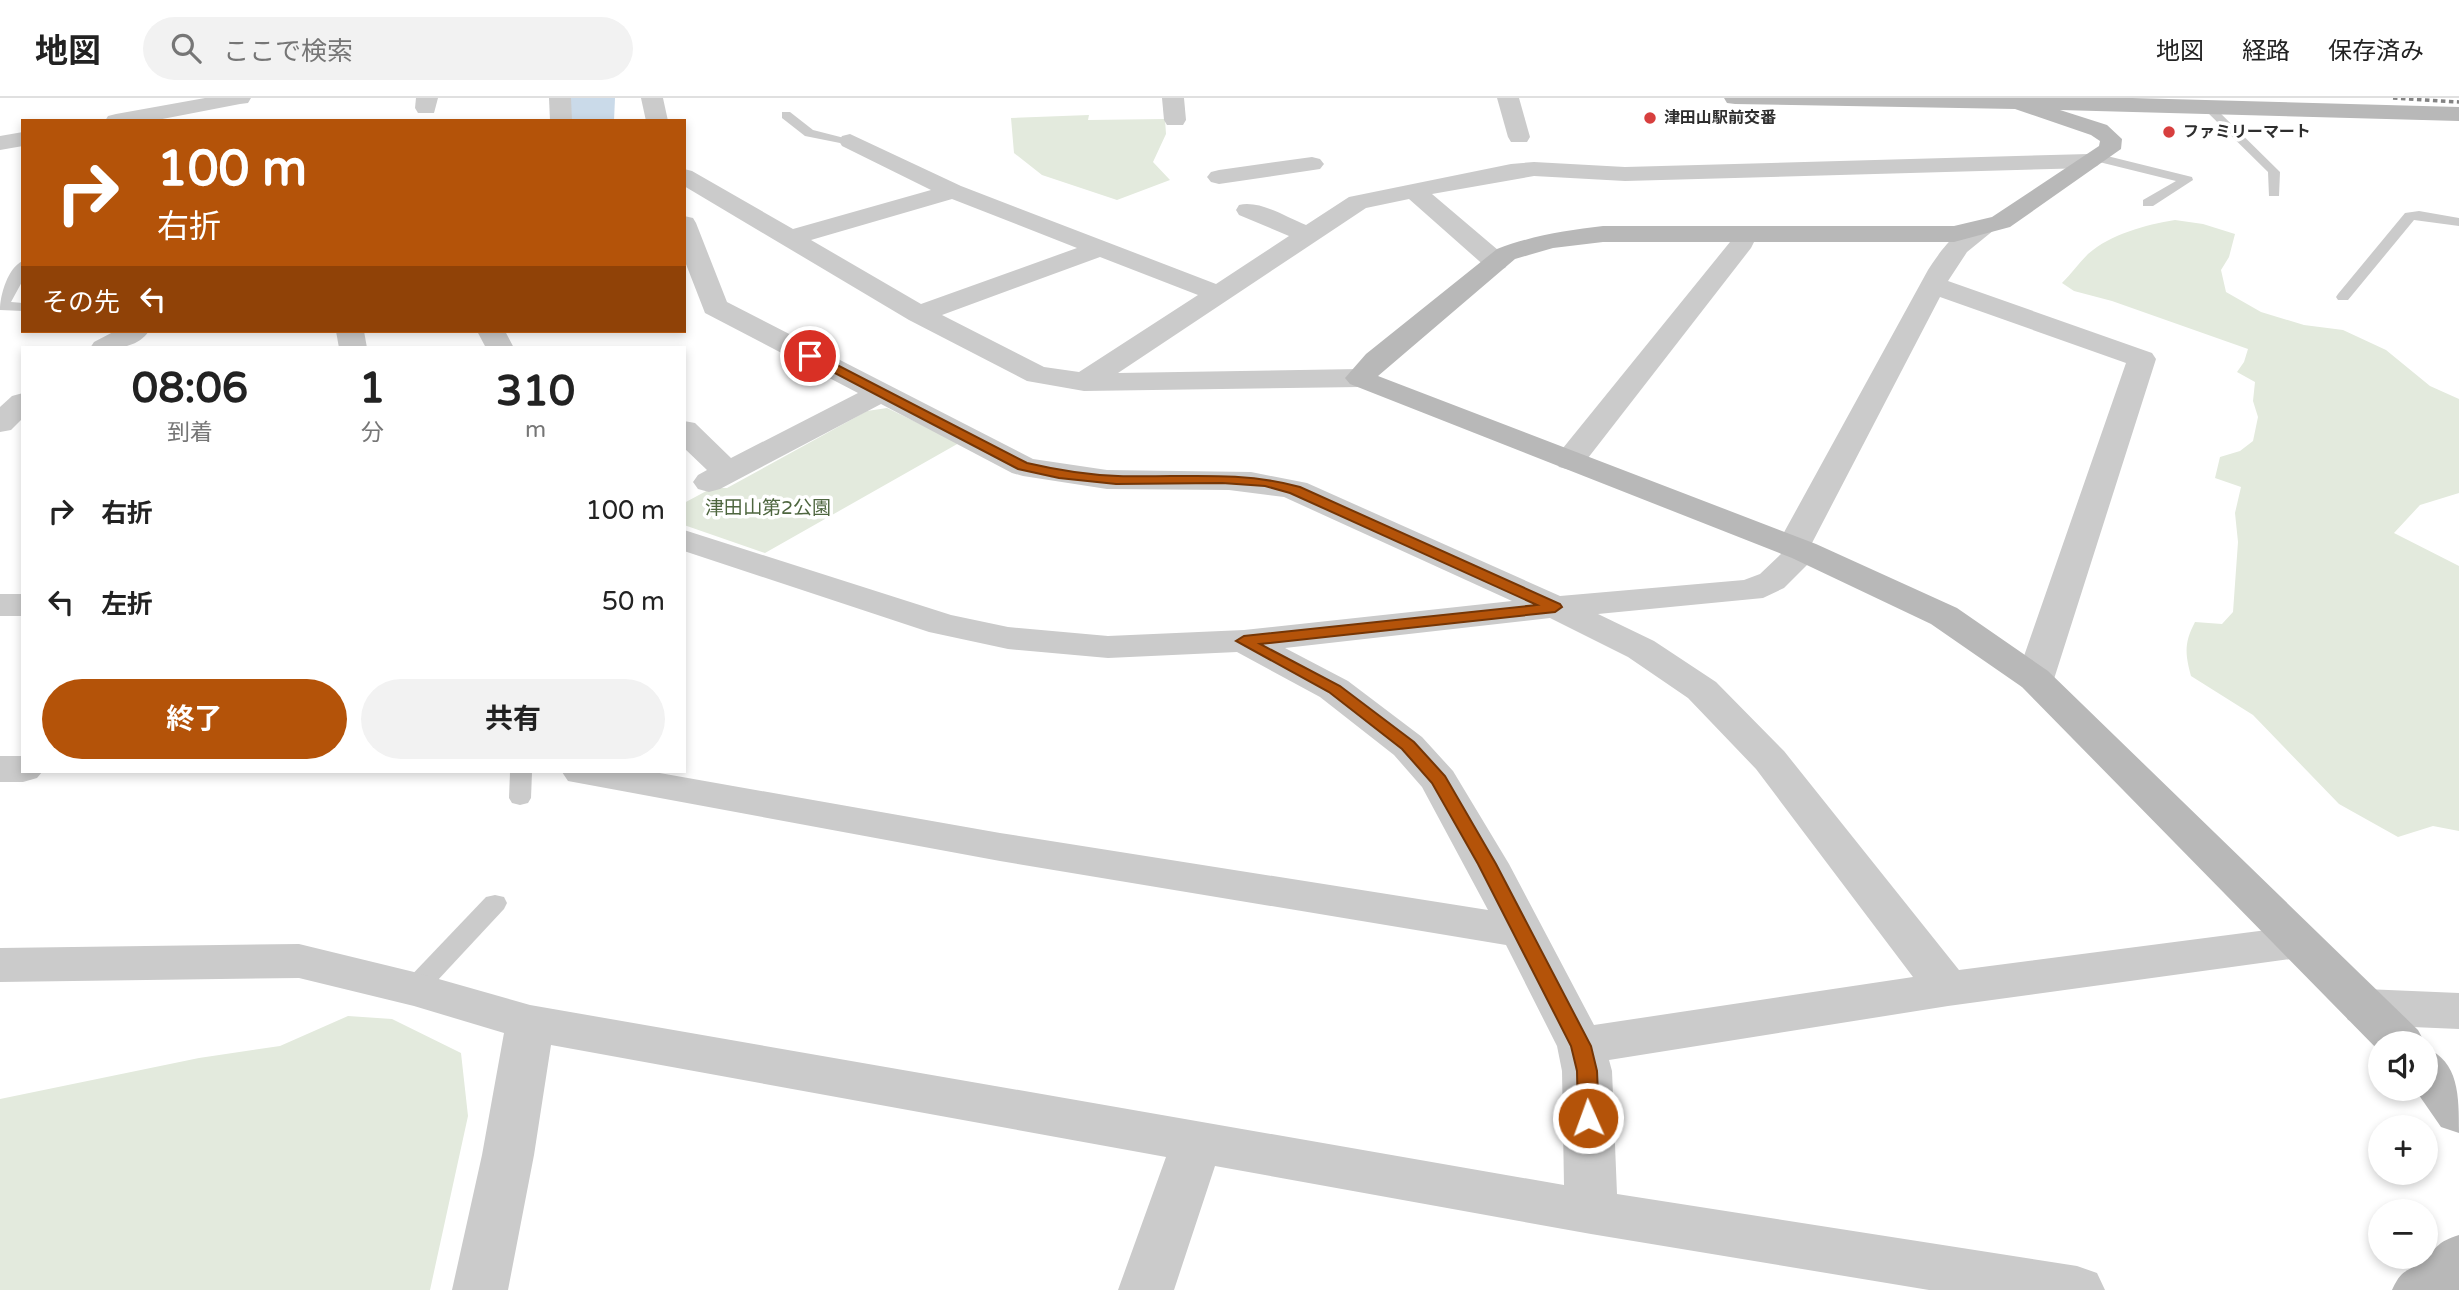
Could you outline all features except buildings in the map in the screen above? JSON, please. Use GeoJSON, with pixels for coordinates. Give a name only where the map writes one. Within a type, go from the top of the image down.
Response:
{"type":"FeatureCollection","features":[{"type":"Feature","properties":{"kind":"street"},"geometry":{"type":"LineString","coordinates":[[127,119],[240,98]]}},
{"type":"Feature","properties":{"kind":"street"},"geometry":{"type":"LineString","coordinates":[[560,98],[561,119]]}},
{"type":"Feature","properties":{"kind":"street"},"geometry":{"type":"LineString","coordinates":[[652,98],[657,119]]}},
{"type":"Feature","properties":{"kind":"street"},"geometry":{"type":"LineString","coordinates":[[1173,98],[1175,120]]}},
{"type":"Feature","properties":{"kind":"street"},"geometry":{"type":"LineString","coordinates":[[1508,98],[1519,137]]}},
{"type":"Feature","properties":{"kind":"street"},"geometry":{"type":"LineString","coordinates":[[1735,98],[2207,106],[2459,114]]}},
{"type":"Feature","properties":{"kind":"street"},"geometry":{"type":"LineString","coordinates":[[1360,378],[1376,360],[1506,254],[1527,246],[1568,237],[1603,234],[1954,234],[1980,230],[2002,221],[2110,149],[2111,139],[2099,130],[2021,104]]}},
{"type":"Feature","properties":{"kind":"street"},"geometry":{"type":"LineString","coordinates":[[0,143],[21,139]]}},
{"type":"Feature","properties":{"kind":"street"},"geometry":{"type":"LineString","coordinates":[[850,141],[953,191],[1216,293]]}},
{"type":"Feature","properties":{"kind":"street"},"geometry":{"type":"LineString","coordinates":[[1312,164],[1326,141]]}},
{"type":"Feature","properties":{"kind":"street"},"geometry":{"type":"LineString","coordinates":[[1219,177],[1312,164],[1342,190],[1415,192],[1512,167],[1625,174],[2092,159]]}},
{"type":"Feature","properties":{"kind":"street"},"geometry":{"type":"LineString","coordinates":[[686,177],[919,314],[1037,375],[1084,382],[1360,378],[1798,549],[1944,616],[2035,679],[2390,1031]]}},
{"type":"Feature","properties":{"kind":"street"},"geometry":{"type":"LineString","coordinates":[[1084,382],[1216,293],[1307,236],[1342,190]]}},
{"type":"Feature","properties":{"kind":"street"},"geometry":{"type":"LineString","coordinates":[[791,239],[953,191]]}},
{"type":"Feature","properties":{"kind":"street"},"geometry":{"type":"LineString","coordinates":[[1415,192],[1496,262]]}},
{"type":"Feature","properties":{"kind":"street"},"geometry":{"type":"LineString","coordinates":[[1248,209],[1307,236]]}},
{"type":"Feature","properties":{"kind":"street"},"geometry":{"type":"LineString","coordinates":[[686,228],[715,307],[1023,466],[1059,474],[1116,480],[1222,479],[1265,482],[1295,490],[1555,607],[1641,649],[1702,691],[1770,760],[1948,989]]}},
{"type":"Feature","properties":{"kind":"street"},"geometry":{"type":"LineString","coordinates":[[686,541],[943,624],[1008,638],[1108,647],[1244,641],[1555,607],[1750,590],[1772,581],[1798,549],[1941,270],[1958,247],[1980,230]]}},
{"type":"Feature","properties":{"kind":"street"},"geometry":{"type":"LineString","coordinates":[[1570,460],[1742,243],[1745,234]]}},
{"type":"Feature","properties":{"kind":"street"},"geometry":{"type":"LineString","coordinates":[[919,314],[1100,248]]}},
{"type":"Feature","properties":{"kind":"street"},"geometry":{"type":"LineString","coordinates":[[1933,285],[2141,359],[2035,679]]}},
{"type":"Feature","properties":{"kind":"street"},"geometry":{"type":"LineString","coordinates":[[108,346],[131,333]]}},
{"type":"Feature","properties":{"kind":"street"},"geometry":{"type":"LineString","coordinates":[[686,433],[719,477],[880,393]]}},
{"type":"Feature","properties":{"kind":"street"},"geometry":{"type":"LineString","coordinates":[[0,424],[21,404]]}},
{"type":"Feature","properties":{"kind":"street"},"geometry":{"type":"LineString","coordinates":[[0,605],[21,605]]}},
{"type":"Feature","properties":{"kind":"street"},"geometry":{"type":"LineString","coordinates":[[1244,641],[1334,689],[1408,746],[1439,780],[1487,864],[1581,1046],[1587,1071],[1591,1212]]}},
{"type":"Feature","properties":{"kind":"street"},"geometry":{"type":"LineString","coordinates":[[0,769],[21,769]]}},
{"type":"Feature","properties":{"kind":"street"},"geometry":{"type":"LineString","coordinates":[[588,773],[1000,848],[1520,931]]}},
{"type":"Feature","properties":{"kind":"street"},"geometry":{"type":"LineString","coordinates":[[1581,1046],[1948,989],[2298,942]]}},
{"type":"Feature","properties":{"kind":"street"},"geometry":{"type":"LineString","coordinates":[[0,965],[299,961],[414,989],[530,1023],[1591,1212],[2077,1290]]}},
{"type":"Feature","properties":{"kind":"street"},"geometry":{"type":"LineString","coordinates":[[2365,1007],[2459,1011]]}},
{"type":"Feature","properties":{"kind":"street"},"geometry":{"type":"LineString","coordinates":[[480,1290],[508,1155],[530,1023]]}},
{"type":"Feature","properties":{"kind":"street"},"geometry":{"type":"LineString","coordinates":[[2438,1084],[2459,1113]]}},
{"type":"Feature","properties":{"kind":"street"},"geometry":{"type":"LineString","coordinates":[[1146,1290],[1197,1142]]}},
{"type":"Feature","properties":{"kind":"street"},"geometry":{"type":"LineString","coordinates":[[2420,1290],[2442,1278],[2459,1258]]}},
{"type":"Feature","properties":{"kind":"lane"},"geometry":{"type":"LineString","coordinates":[[2207,106],[2274,172],[2274,193]]}},
{"type":"Feature","properties":{"kind":"lane"},"geometry":{"type":"LineString","coordinates":[[786,115],[809,133],[850,141]]}},
{"type":"Feature","properties":{"kind":"lane"},"geometry":{"type":"LineString","coordinates":[[2092,159],[2187,180],[2148,203]]}},
{"type":"Feature","properties":{"kind":"lane"},"geometry":{"type":"LineString","coordinates":[[2343,297],[2410,216],[2459,222]]}},
{"type":"Feature","properties":{"kind":"lane"},"geometry":{"type":"LineString","coordinates":[[21,269],[2,306],[21,307]]}},
{"type":"Feature","properties":{"kind":"lane"},"geometry":{"type":"LineString","coordinates":[[520,798],[521,773]]}},
{"type":"Feature","properties":{"kind":"lane"},"geometry":{"type":"LineString","coordinates":[[414,989],[495,904]]}},
{"type":"Feature","properties":{"kind":"green space"},"geometry":{"type":"Polygon","coordinates":[[[1089,115],[1088,120],[1165,119],[1166,134],[1153,162],[1170,180],[1117,200],[1042,175],[1014,153],[1011,118],[1089,115]]]}},
{"type":"Feature","properties":{"kind":"green space"},"geometry":{"type":"Polygon","coordinates":[[[2175,220],[2203,224],[2235,234],[2229,257],[2221,270],[2226,292],[2261,312],[2304,325],[2343,330],[2386,350],[2430,386],[2459,399],[2459,493],[2420,505],[2394,533],[2459,566],[2459,831],[2433,826],[2398,837],[2339,804],[2253,715],[2191,676],[2187,649],[2195,622],[2222,624],[2233,612],[2238,542],[2235,513],[2241,487],[2215,478],[2220,457],[2240,451],[2253,441],[2258,417],[2253,401],[2255,382],[2237,372],[2248,349],[2112,301],[2074,291],[2062,283],[2088,254],[2107,241],[2140,228],[2175,220]]]}},
{"type":"Feature","properties":{"kind":"green space","name":"津田山第2公園"},"geometry":{"type":"Polygon","coordinates":[[[887,408],[959,443],[765,553],[686,526],[686,502],[712,488],[727,488],[867,411],[887,408]]]}},
{"type":"Feature","properties":{"kind":"green space"},"geometry":{"type":"Polygon","coordinates":[[[348,1016],[392,1019],[461,1053],[468,1116],[430,1290],[0,1290],[0,1099],[199,1058],[280,1046],[348,1016]]]}},
{"type":"Feature","properties":{"kind":"waterway"},"geometry":{"type":"LineString","coordinates":[[590,119],[591,98]]}},
{"type":"Feature","properties":{"kind":"railway"},"geometry":{"type":"LineString","coordinates":[[2393,98],[2459,102]]}},
{"type":"Feature","properties":{"kind":"place","name":"津田山駅前交番"},"geometry":{"type":"Point","coordinates":[1650,118]}},
{"type":"Feature","properties":{"kind":"place","name":"ファミリーマート"},"geometry":{"type":"Point","coordinates":[2169,132]}},
{"type":"Feature","properties":{"kind":"route"},"geometry":{"type":"LineString","coordinates":[[810,356],[1023,466],[1059,474],[1116,480],[1222,479],[1265,482],[1295,490],[1555,607],[1244,641],[1334,689],[1408,746],[1439,780],[1487,864],[1581,1046],[1587,1071],[1588,1118]]}}]}
